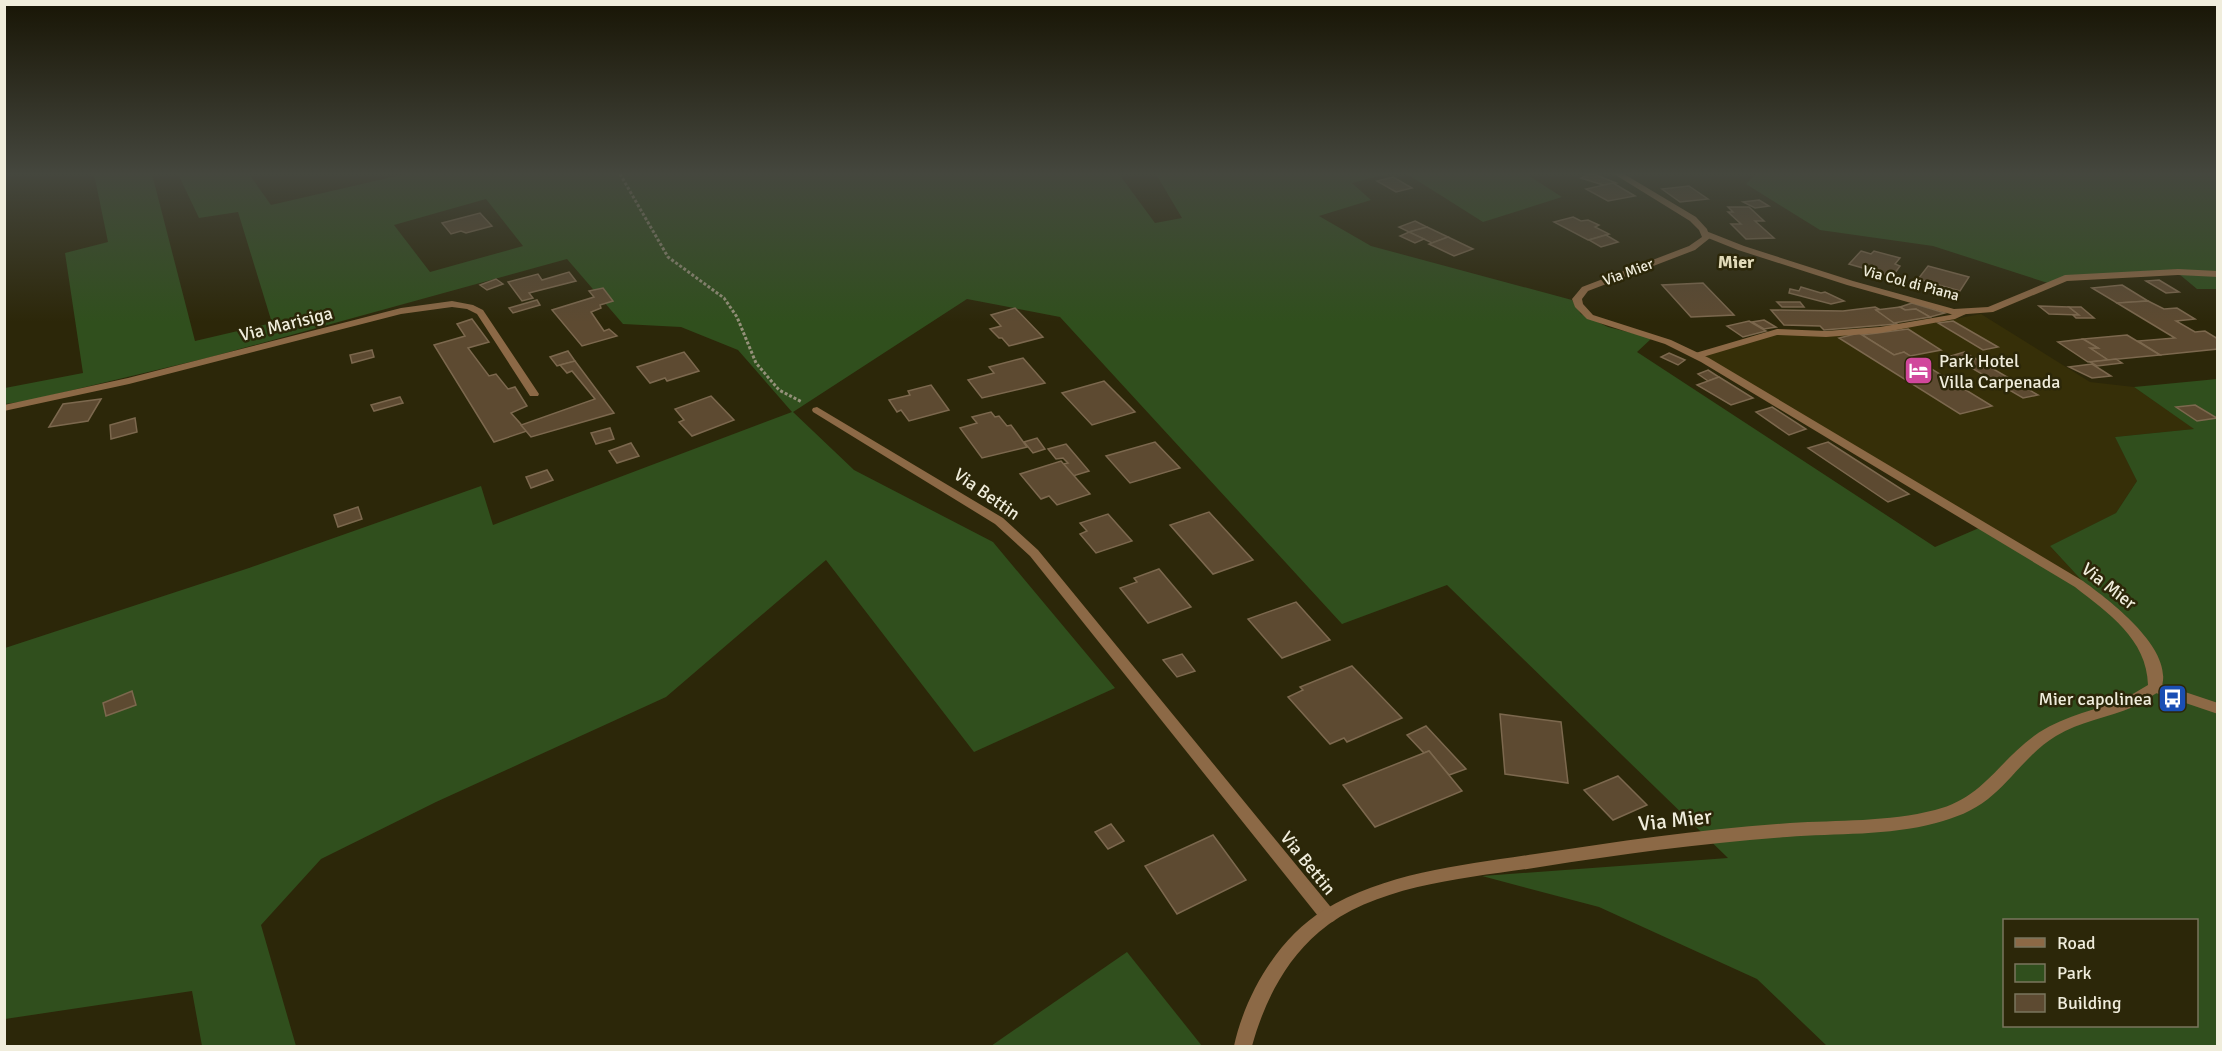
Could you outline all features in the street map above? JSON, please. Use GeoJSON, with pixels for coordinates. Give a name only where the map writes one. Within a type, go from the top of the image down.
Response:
{"type":"FeatureCollection","features":[{"type":"Feature","properties":{"kind":"street"},"geometry":{"type":"LineString","coordinates":[[1697,223],[1706,234]]}},
{"type":"Feature","properties":{"kind":"street","name":"Via Col di Piana"},"geometry":{"type":"LineString","coordinates":[[1706,234],[1741,248],[1861,286],[1939,309],[1963,313],[1982,312],[1999,307],[2065,278],[2178,272],[2217,274]]}},
{"type":"Feature","properties":{"kind":"street","name":"Via Mier"},"geometry":{"type":"LineString","coordinates":[[1243,1047],[1256,1006],[1271,977],[1307,933],[1328,916],[1371,895],[1408,882],[1579,852],[1759,832],[1875,825],[1920,819],[1956,810],[1988,793],[2028,747],[2055,729],[2130,702],[2155,687],[2156,672],[2151,653],[2128,625],[2079,584],[1696,356],[1658,338],[1590,317],[1578,305],[1577,299],[1580,293],[1595,284],[1702,243],[1706,234]]}},
{"type":"Feature","properties":{"kind":"street","name":"Via Marisiga"},"geometry":{"type":"LineString","coordinates":[[4,408],[129,381],[401,311],[452,304],[470,307],[480,312],[534,394]]}},
{"type":"Feature","properties":{"kind":"street"},"geometry":{"type":"LineString","coordinates":[[1696,356],[1777,332],[1826,334],[1880,330],[1963,313]]}},
{"type":"Feature","properties":{"kind":"street","name":"Via Bettin"},"geometry":{"type":"LineString","coordinates":[[817,410],[999,521],[1034,553],[1328,916]]}},
{"type":"Feature","properties":{"kind":"street"},"geometry":{"type":"LineString","coordinates":[[2155,687],[2217,709]]}},
{"type":"Feature","properties":{"kind":"path"},"geometry":{"type":"LineString","coordinates":[[646,223],[668,257],[724,298],[737,317],[756,363],[779,390],[817,410]]}},
{"type":"Feature","properties":{"kind":"shaded area"},"geometry":{"type":"Polygon","coordinates":[[[1981,314],[2090,382],[2134,387],[2195,429],[2115,437],[2137,481],[2116,513],[2050,546],[2089,588],[1697,354],[1778,330],[1826,332],[1912,327],[1981,314]]]}},
{"type":"Feature","properties":{"kind":"green space"},"geometry":{"type":"Polygon","coordinates":[[[104,223],[165,223],[195,341],[272,323],[241,223],[401,223],[394,225],[430,272],[523,246],[505,223],[1331,223],[1371,246],[1572,300],[1581,314],[1608,327],[1652,338],[1637,352],[1935,547],[1986,525],[2086,585],[2050,546],[2116,513],[2137,481],[2115,437],[2194,429],[2134,387],[2217,379],[2217,1046],[1827,1046],[1757,979],[1599,907],[1482,876],[1728,858],[1447,585],[1342,624],[1060,317],[967,299],[793,412],[854,470],[993,542],[1115,688],[974,752],[826,560],[666,697],[436,802],[321,859],[261,925],[296,1046],[202,1046],[192,991],[5,1019],[5,648],[249,568],[481,486],[493,525],[792,412],[738,350],[681,327],[623,324],[567,259],[211,357],[27,401],[5,404],[5,388],[83,373],[65,253],[108,242],[104,223]]]}},
{"type":"Feature","properties":{"kind":"green space"},"geometry":{"type":"Polygon","coordinates":[[[1809,223],[2217,223],[2217,289],[2197,289],[2179,274],[2068,279],[2054,285],[1933,246],[1820,230],[1809,223]]]}},
{"type":"Feature","properties":{"kind":"green space"},"geometry":{"type":"Polygon","coordinates":[[[1127,952],[1202,1046],[991,1046],[1127,952]]]}},
{"type":"Feature","properties":{"kind":"building"},"geometry":{"type":"Polygon","coordinates":[[[442,223],[489,223],[492,226],[466,233],[461,231],[451,234],[442,223]]]}},
{"type":"Feature","properties":{"kind":"building"},"geometry":{"type":"Polygon","coordinates":[[[1410,223],[1419,223],[1427,227],[1409,232],[1399,227],[1410,223]]]}},
{"type":"Feature","properties":{"kind":"building"},"geometry":{"type":"Polygon","coordinates":[[[1556,223],[1595,223],[1599,225],[1595,227],[1609,234],[1588,240],[1556,223]]]}},
{"type":"Feature","properties":{"kind":"building"},"geometry":{"type":"Polygon","coordinates":[[[1757,223],[1774,238],[1746,239],[1731,224],[1757,223]]]}},
{"type":"Feature","properties":{"kind":"building"},"geometry":{"type":"Polygon","coordinates":[[[1427,227],[1448,237],[1432,243],[1409,232],[1427,227]]]}},
{"type":"Feature","properties":{"kind":"building"},"geometry":{"type":"Polygon","coordinates":[[[1409,232],[1424,239],[1415,243],[1400,236],[1409,232]]]}},
{"type":"Feature","properties":{"kind":"building"},"geometry":{"type":"Polygon","coordinates":[[[1606,235],[1618,242],[1601,247],[1589,240],[1606,235]]]}},
{"type":"Feature","properties":{"kind":"building"},"geometry":{"type":"Polygon","coordinates":[[[1448,237],[1473,249],[1454,256],[1429,244],[1448,237]]]}},
{"type":"Feature","properties":{"kind":"building"},"geometry":{"type":"Polygon","coordinates":[[[1861,251],[1871,254],[1874,251],[1900,258],[1895,264],[1900,266],[1895,273],[1891,272],[1887,275],[1849,264],[1861,251]]]}},
{"type":"Feature","properties":{"kind":"building"},"geometry":{"type":"Polygon","coordinates":[[[1928,266],[1969,277],[1960,291],[1918,279],[1928,266]]]}},
{"type":"Feature","properties":{"kind":"building"},"geometry":{"type":"Polygon","coordinates":[[[569,272],[576,281],[529,293],[533,298],[522,301],[508,282],[538,274],[542,280],[569,272]]]}},
{"type":"Feature","properties":{"kind":"building"},"geometry":{"type":"Polygon","coordinates":[[[496,279],[503,284],[487,290],[480,285],[496,279]]]}},
{"type":"Feature","properties":{"kind":"building"},"geometry":{"type":"Polygon","coordinates":[[[2159,280],[2179,292],[2166,293],[2146,281],[2159,280]]]}},
{"type":"Feature","properties":{"kind":"building"},"geometry":{"type":"Polygon","coordinates":[[[1703,283],[1734,315],[1691,317],[1662,285],[1703,283]]]}},
{"type":"Feature","properties":{"kind":"building"},"geometry":{"type":"Polygon","coordinates":[[[2122,285],[2148,301],[2117,303],[2092,288],[2122,285]]]}},
{"type":"Feature","properties":{"kind":"building"},"geometry":{"type":"Polygon","coordinates":[[[1801,287],[1825,292],[1844,301],[1831,304],[1789,293],[1790,289],[1799,291],[1801,287]]]}},
{"type":"Feature","properties":{"kind":"building"},"geometry":{"type":"Polygon","coordinates":[[[603,288],[613,301],[600,305],[601,308],[591,312],[604,331],[609,329],[617,336],[582,346],[552,310],[594,297],[589,291],[603,288]]]}},
{"type":"Feature","properties":{"kind":"building"},"geometry":{"type":"Polygon","coordinates":[[[537,300],[540,305],[513,313],[509,308],[537,300]]]}},
{"type":"Feature","properties":{"kind":"building"},"geometry":{"type":"Polygon","coordinates":[[[2148,301],[2164,309],[2177,308],[2195,319],[2176,321],[2195,332],[2205,331],[2218,339],[2218,349],[2160,355],[2138,341],[2175,338],[2117,303],[2148,301]]]}},
{"type":"Feature","properties":{"kind":"building"},"geometry":{"type":"Polygon","coordinates":[[[1777,302],[1800,302],[1804,307],[1782,307],[1777,302]]]}},
{"type":"Feature","properties":{"kind":"building"},"geometry":{"type":"Polygon","coordinates":[[[1912,303],[1945,313],[1930,317],[1916,309],[1905,310],[1900,307],[1912,303]]]}},
{"type":"Feature","properties":{"kind":"building"},"geometry":{"type":"Polygon","coordinates":[[[2039,306],[2069,307],[2079,315],[2049,314],[2039,306]]]}},
{"type":"Feature","properties":{"kind":"building"},"geometry":{"type":"Polygon","coordinates":[[[1875,307],[1897,324],[1824,330],[1820,326],[1784,325],[1771,310],[1843,311],[1875,307]]]}},
{"type":"Feature","properties":{"kind":"building"},"geometry":{"type":"Polygon","coordinates":[[[1900,307],[1905,310],[1916,309],[1930,317],[1894,323],[1876,310],[1900,307]]]}},
{"type":"Feature","properties":{"kind":"building"},"geometry":{"type":"Polygon","coordinates":[[[2069,307],[2081,307],[2094,318],[2076,318],[2073,315],[2079,315],[2069,307]]]}},
{"type":"Feature","properties":{"kind":"building"},"geometry":{"type":"Polygon","coordinates":[[[1015,308],[1043,337],[1009,346],[990,329],[1001,326],[991,315],[1015,308]]]}},
{"type":"Feature","properties":{"kind":"building"},"geometry":{"type":"Polygon","coordinates":[[[472,319],[489,342],[468,348],[489,376],[496,374],[508,389],[515,387],[527,406],[511,413],[527,431],[494,442],[434,345],[465,336],[457,324],[472,319]]]}},
{"type":"Feature","properties":{"kind":"building"},"geometry":{"type":"Polygon","coordinates":[[[1764,320],[1776,327],[1764,329],[1752,322],[1764,320]]]}},
{"type":"Feature","properties":{"kind":"building"},"geometry":{"type":"Polygon","coordinates":[[[1749,321],[1766,331],[1743,337],[1727,326],[1749,321]]]}},
{"type":"Feature","properties":{"kind":"building"},"geometry":{"type":"Polygon","coordinates":[[[1953,321],[1998,347],[1983,350],[1938,323],[1953,321]]]}},
{"type":"Feature","properties":{"kind":"building"},"geometry":{"type":"Polygon","coordinates":[[[1908,329],[1941,350],[1910,356],[1904,352],[1894,355],[1862,335],[1908,329]]]}},
{"type":"Feature","properties":{"kind":"building"},"geometry":{"type":"Polygon","coordinates":[[[1859,333],[1894,355],[1904,352],[1992,406],[1960,414],[1839,338],[1859,333]]]}},
{"type":"Feature","properties":{"kind":"building"},"geometry":{"type":"Polygon","coordinates":[[[2127,335],[2160,355],[2108,360],[2090,348],[2098,348],[2083,339],[2127,335]]]}},
{"type":"Feature","properties":{"kind":"building"},"geometry":{"type":"Polygon","coordinates":[[[2083,339],[2098,348],[2090,348],[2108,360],[2088,362],[2058,342],[2083,339]]]}},
{"type":"Feature","properties":{"kind":"building"},"geometry":{"type":"Polygon","coordinates":[[[372,350],[374,357],[352,363],[350,355],[372,350]]]}},
{"type":"Feature","properties":{"kind":"building"},"geometry":{"type":"Polygon","coordinates":[[[568,351],[575,361],[557,366],[550,357],[568,351]]]}},
{"type":"Feature","properties":{"kind":"building"},"geometry":{"type":"Polygon","coordinates":[[[684,352],[699,371],[667,381],[665,378],[650,383],[637,367],[684,352]]]}},
{"type":"Feature","properties":{"kind":"building"},"geometry":{"type":"Polygon","coordinates":[[[1964,352],[2038,395],[2023,398],[1951,356],[1964,352]]]}},
{"type":"Feature","properties":{"kind":"building"},"geometry":{"type":"Polygon","coordinates":[[[1669,353],[1685,360],[1678,365],[1661,357],[1669,353]]]}},
{"type":"Feature","properties":{"kind":"building"},"geometry":{"type":"Polygon","coordinates":[[[1023,358],[1045,383],[982,398],[968,380],[994,373],[989,367],[1023,358]]]}},
{"type":"Feature","properties":{"kind":"building"},"geometry":{"type":"Polygon","coordinates":[[[2116,359],[2122,363],[2097,366],[2090,362],[2116,359]]]}},
{"type":"Feature","properties":{"kind":"building"},"geometry":{"type":"Polygon","coordinates":[[[575,361],[614,413],[531,437],[521,425],[595,399],[572,371],[567,373],[560,365],[575,361]]]}},
{"type":"Feature","properties":{"kind":"building"},"geometry":{"type":"Polygon","coordinates":[[[2092,364],[2111,376],[2092,378],[2069,367],[2092,364]]]}},
{"type":"Feature","properties":{"kind":"building"},"geometry":{"type":"Polygon","coordinates":[[[1708,370],[1719,377],[1708,381],[1698,374],[1708,370]]]}},
{"type":"Feature","properties":{"kind":"building"},"geometry":{"type":"Polygon","coordinates":[[[1719,377],[1753,398],[1731,405],[1697,385],[1719,377]]]}},
{"type":"Feature","properties":{"kind":"building"},"geometry":{"type":"Polygon","coordinates":[[[1104,381],[1135,412],[1092,425],[1062,393],[1104,381]]]}},
{"type":"Feature","properties":{"kind":"building"},"geometry":{"type":"Polygon","coordinates":[[[931,385],[949,410],[909,421],[901,410],[897,412],[889,400],[910,395],[908,391],[931,385]]]}},
{"type":"Feature","properties":{"kind":"building"},"geometry":{"type":"Polygon","coordinates":[[[711,396],[734,420],[692,436],[679,422],[684,420],[675,409],[711,396]]]}},
{"type":"Feature","properties":{"kind":"building"},"geometry":{"type":"Polygon","coordinates":[[[400,397],[403,403],[374,411],[371,405],[400,397]]]}},
{"type":"Feature","properties":{"kind":"building"},"geometry":{"type":"Polygon","coordinates":[[[101,399],[88,421],[49,427],[63,404],[101,399]]]}},
{"type":"Feature","properties":{"kind":"building"},"geometry":{"type":"Polygon","coordinates":[[[2195,405],[2217,418],[2197,421],[2176,407],[2195,405]]]}},
{"type":"Feature","properties":{"kind":"building"},"geometry":{"type":"Polygon","coordinates":[[[1772,407],[1806,429],[1789,435],[1756,412],[1772,407]]]}},
{"type":"Feature","properties":{"kind":"building"},"geometry":{"type":"Polygon","coordinates":[[[991,412],[995,417],[999,416],[1007,426],[1011,425],[1027,447],[982,458],[960,428],[977,423],[972,417],[991,412]]]}},
{"type":"Feature","properties":{"kind":"building"},"geometry":{"type":"Polygon","coordinates":[[[135,418],[137,432],[111,439],[110,425],[135,418]]]}},
{"type":"Feature","properties":{"kind":"building"},"geometry":{"type":"Polygon","coordinates":[[[610,428],[614,439],[596,444],[591,433],[610,428]]]}},
{"type":"Feature","properties":{"kind":"building"},"geometry":{"type":"Polygon","coordinates":[[[1037,438],[1045,449],[1033,453],[1024,442],[1037,438]]]}},
{"type":"Feature","properties":{"kind":"building"},"geometry":{"type":"Polygon","coordinates":[[[1155,442],[1180,468],[1130,483],[1106,456],[1155,442]]]}},
{"type":"Feature","properties":{"kind":"building"},"geometry":{"type":"Polygon","coordinates":[[[1828,442],[1909,494],[1888,502],[1808,448],[1828,442]]]}},
{"type":"Feature","properties":{"kind":"building"},"geometry":{"type":"Polygon","coordinates":[[[631,443],[639,456],[617,463],[609,451],[631,443]]]}},
{"type":"Feature","properties":{"kind":"building"},"geometry":{"type":"Polygon","coordinates":[[[1066,444],[1089,471],[1073,476],[1063,464],[1068,463],[1063,458],[1056,459],[1048,449],[1066,444]]]}},
{"type":"Feature","properties":{"kind":"building"},"geometry":{"type":"Polygon","coordinates":[[[1061,461],[1090,494],[1057,505],[1049,496],[1041,499],[1020,474],[1061,461]]]}},
{"type":"Feature","properties":{"kind":"building"},"geometry":{"type":"Polygon","coordinates":[[[547,470],[553,480],[531,488],[526,477],[547,470]]]}},
{"type":"Feature","properties":{"kind":"building"},"geometry":{"type":"Polygon","coordinates":[[[358,507],[362,519],[338,527],[334,515],[358,507]]]}},
{"type":"Feature","properties":{"kind":"building"},"geometry":{"type":"Polygon","coordinates":[[[1209,512],[1253,560],[1213,574],[1170,525],[1209,512]]]}},
{"type":"Feature","properties":{"kind":"building"},"geometry":{"type":"Polygon","coordinates":[[[1108,514],[1132,541],[1096,553],[1080,534],[1087,531],[1080,523],[1108,514]]]}},
{"type":"Feature","properties":{"kind":"building"},"geometry":{"type":"Polygon","coordinates":[[[1159,569],[1191,607],[1148,623],[1120,588],[1137,582],[1134,578],[1159,569]]]}},
{"type":"Feature","properties":{"kind":"building"},"geometry":{"type":"Polygon","coordinates":[[[1296,602],[1330,640],[1282,658],[1248,619],[1296,602]]]}},
{"type":"Feature","properties":{"kind":"building"},"geometry":{"type":"Polygon","coordinates":[[[1182,654],[1195,671],[1177,677],[1163,660],[1182,654]]]}},
{"type":"Feature","properties":{"kind":"building"},"geometry":{"type":"Polygon","coordinates":[[[1352,666],[1402,718],[1347,742],[1344,738],[1330,744],[1288,697],[1303,690],[1300,687],[1352,666]]]}},
{"type":"Feature","properties":{"kind":"building"},"geometry":{"type":"Polygon","coordinates":[[[132,691],[136,705],[106,716],[103,703],[132,691]]]}},
{"type":"Feature","properties":{"kind":"building"},"geometry":{"type":"Polygon","coordinates":[[[1500,714],[1561,722],[1568,783],[1505,774],[1500,714]]]}},
{"type":"Feature","properties":{"kind":"building"},"geometry":{"type":"Polygon","coordinates":[[[1426,726],[1466,769],[1449,775],[1429,751],[1424,753],[1407,735],[1426,726]]]}},
{"type":"Feature","properties":{"kind":"building"},"geometry":{"type":"Polygon","coordinates":[[[1429,751],[1462,791],[1375,827],[1343,785],[1429,751]]]}},
{"type":"Feature","properties":{"kind":"building"},"geometry":{"type":"Polygon","coordinates":[[[1618,776],[1647,805],[1613,820],[1584,790],[1618,776]]]}},
{"type":"Feature","properties":{"kind":"building"},"geometry":{"type":"Polygon","coordinates":[[[1111,824],[1124,841],[1108,849],[1095,832],[1111,824]]]}},
{"type":"Feature","properties":{"kind":"building"},"geometry":{"type":"Polygon","coordinates":[[[1213,835],[1246,880],[1177,914],[1145,866],[1213,835]]]}},
{"type":"Feature","properties":{"kind":"place","name":"Park Hotel Villa Carpenada"},"geometry":{"type":"Point","coordinates":[1918,371]}},
{"type":"Feature","properties":{"kind":"place","name":"Mier capolinea"},"geometry":{"type":"Point","coordinates":[2173,699]}},
{"type":"Feature","properties":{"kind":"district","name":"Mier"},"geometry":{"type":"Point","coordinates":[1736,262]}}]}
